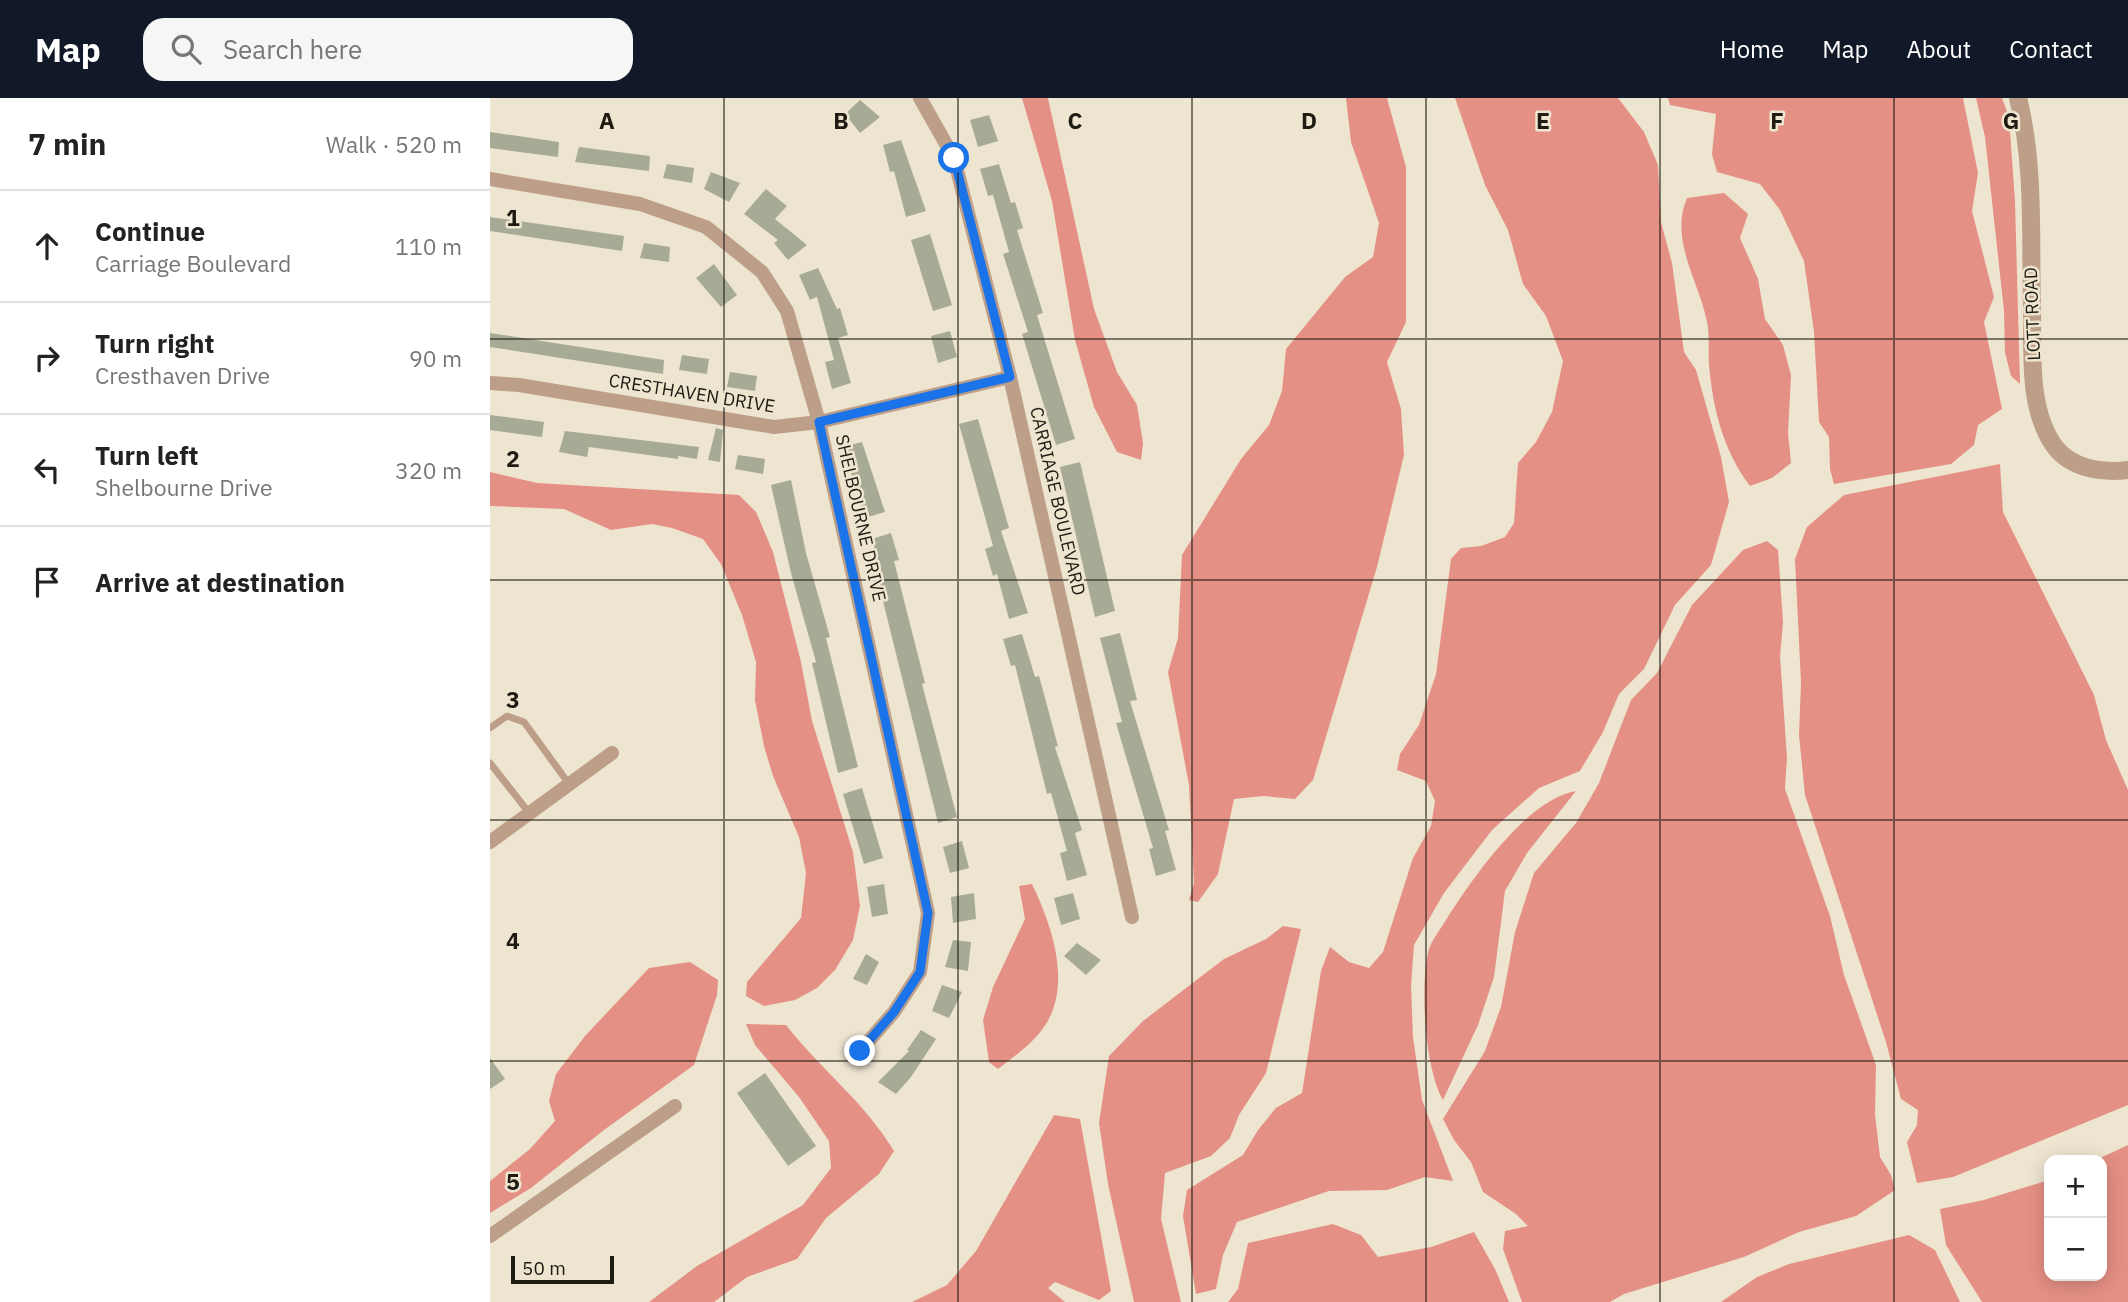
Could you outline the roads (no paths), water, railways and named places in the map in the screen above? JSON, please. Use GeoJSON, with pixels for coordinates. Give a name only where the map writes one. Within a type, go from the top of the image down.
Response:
{"type":"FeatureCollection","features":[{"type":"Feature","properties":{"kind":"street","name":"LOTT ROAD"},"geometry":{"type":"LineString","coordinates":[[2018,98],[2029,173],[2034,370],[2038,406],[2051,440],[2069,460],[2088,469],[2128,470]]}},
{"type":"Feature","properties":{"kind":"street","name":"CARRIAGE BOULEVARD"},"geometry":{"type":"LineString","coordinates":[[922,99],[954,158],[1010,377],[1132,917]]}},
{"type":"Feature","properties":{"kind":"street","name":"SHELBOURNE DRIVE"},"geometry":{"type":"LineString","coordinates":[[490,179],[640,204],[706,227],[762,272],[788,311],[819,422],[928,913],[920,972],[894,1012],[860,1051]]}},
{"type":"Feature","properties":{"kind":"street","name":"CRESTHAVEN DRIVE"},"geometry":{"type":"LineString","coordinates":[[490,383],[519,385],[774,427],[819,422],[1010,377]]}},
{"type":"Feature","properties":{"kind":"street"},"geometry":{"type":"LineString","coordinates":[[490,842],[612,753]]}},
{"type":"Feature","properties":{"kind":"street"},"geometry":{"type":"LineString","coordinates":[[490,1236],[676,1107]]}},
{"type":"Feature","properties":{"kind":"lane"},"geometry":{"type":"LineString","coordinates":[[490,728],[507,716],[524,722],[569,785]]}},
{"type":"Feature","properties":{"kind":"lane"},"geometry":{"type":"LineString","coordinates":[[490,763],[530,814]]}}]}
